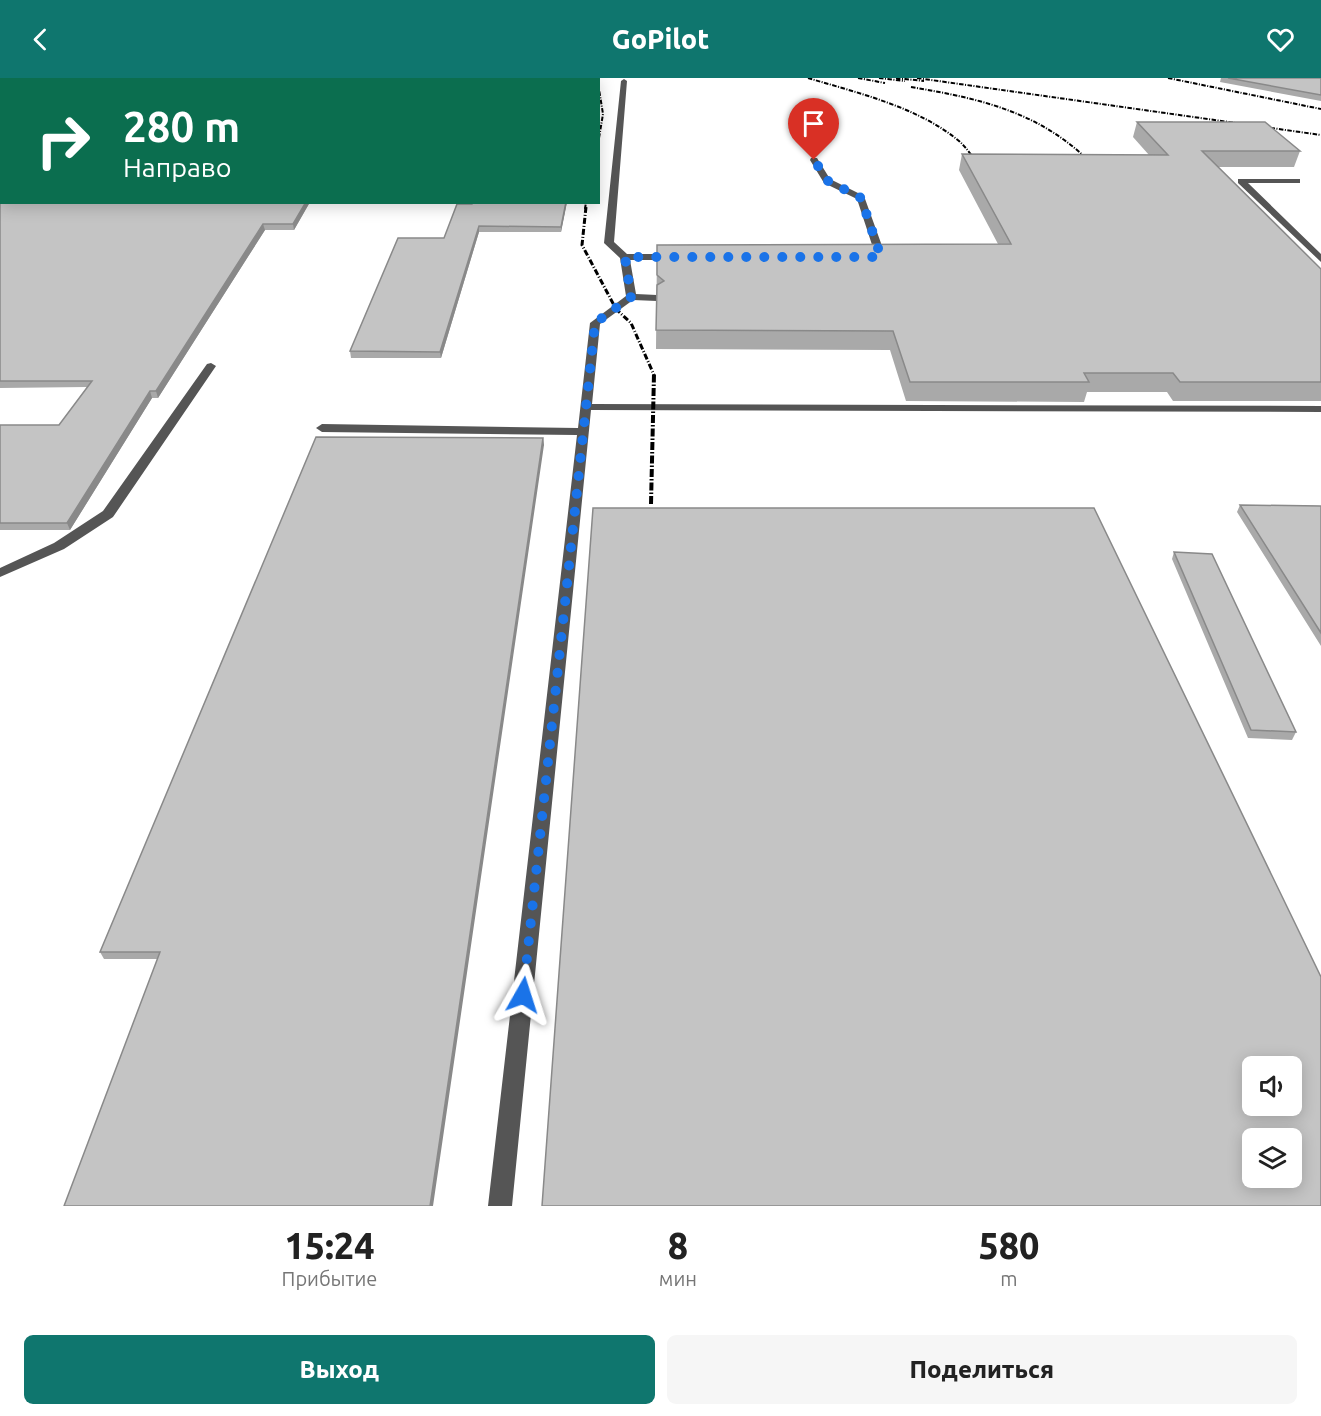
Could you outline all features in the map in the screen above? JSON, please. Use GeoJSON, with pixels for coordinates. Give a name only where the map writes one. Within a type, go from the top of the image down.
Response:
{"type":"FeatureCollection","features":[{"type":"Feature","properties":{"kind":"lane"},"geometry":{"type":"LineString","coordinates":[[624,81],[609,243],[625,257],[631,297]]}},
{"type":"Feature","properties":{"kind":"lane"},"geometry":{"type":"LineString","coordinates":[[814,160],[828,181],[861,198],[881,257]]}},
{"type":"Feature","properties":{"kind":"lane"},"geometry":{"type":"LineString","coordinates":[[1297,181],[1241,181],[1321,259]]}},
{"type":"Feature","properties":{"kind":"lane"},"geometry":{"type":"LineString","coordinates":[[625,257],[683,257]]}},
{"type":"Feature","properties":{"kind":"lane"},"geometry":{"type":"LineString","coordinates":[[869,257],[892,257]]}},
{"type":"Feature","properties":{"kind":"lane"},"geometry":{"type":"LineString","coordinates":[[500,1206],[595,323],[631,297],[657,298]]}},
{"type":"Feature","properties":{"kind":"lane"},"geometry":{"type":"LineString","coordinates":[[0,573],[59,546],[108,514],[211,366]]}},
{"type":"Feature","properties":{"kind":"lane"},"geometry":{"type":"LineString","coordinates":[[586,407],[1321,409]]}},
{"type":"Feature","properties":{"kind":"lane"},"geometry":{"type":"LineString","coordinates":[[322,428],[583,432]]}},
{"type":"Feature","properties":{"kind":"building"},"geometry":{"type":"Polygon","coordinates":[[[1228,78],[1321,78],[1321,95],[1228,78]]]}},
{"type":"Feature","properties":{"kind":"building"},"geometry":{"type":"Polygon","coordinates":[[[1137,122],[1265,122],[1300,151],[1202,151],[1321,269],[1321,382],[1180,382],[1173,373],[1084,373],[1089,382],[910,382],[893,331],[656,330],[657,285],[664,281],[657,275],[657,245],[1011,244],[962,154],[1168,155],[1137,122]]]}},
{"type":"Feature","properties":{"kind":"building"},"geometry":{"type":"Polygon","coordinates":[[[0,204],[305,204],[293,224],[263,224],[156,391],[150,391],[67,523],[0,523],[0,425],[59,425],[92,381],[0,381],[0,204]]]}},
{"type":"Feature","properties":{"kind":"building"},"geometry":{"type":"Polygon","coordinates":[[[457,204],[566,204],[561,227],[479,226],[440,352],[350,351],[398,238],[444,238],[457,204]]]}},
{"type":"Feature","properties":{"kind":"building"},"geometry":{"type":"Polygon","coordinates":[[[316,437],[543,438],[430,1206],[64,1206],[160,952],[100,952],[316,437]]]}},
{"type":"Feature","properties":{"kind":"building"},"geometry":{"type":"Polygon","coordinates":[[[1240,505],[1321,506],[1321,633],[1240,505]]]}},
{"type":"Feature","properties":{"kind":"building"},"geometry":{"type":"Polygon","coordinates":[[[593,508],[1094,508],[1321,977],[1321,1206],[542,1206],[593,508]]]}},
{"type":"Feature","properties":{"kind":"building"},"geometry":{"type":"Polygon","coordinates":[[[1174,552],[1212,554],[1296,732],[1251,730],[1174,552]]]}},
{"type":"Feature","properties":{"kind":"railway"},"geometry":{"type":"LineString","coordinates":[[808,78],[887,102],[925,119],[959,141],[980,167]]}},
{"type":"Feature","properties":{"kind":"railway"},"geometry":{"type":"LineString","coordinates":[[858,78],[885,83]]}},
{"type":"Feature","properties":{"kind":"railway"},"geometry":{"type":"LineString","coordinates":[[879,78],[905,81]]}},
{"type":"Feature","properties":{"kind":"railway"},"geometry":{"type":"LineString","coordinates":[[896,78],[924,81]]}},
{"type":"Feature","properties":{"kind":"railway"},"geometry":{"type":"LineString","coordinates":[[917,78],[1321,135]]}},
{"type":"Feature","properties":{"kind":"railway"},"geometry":{"type":"LineString","coordinates":[[1168,78],[1321,109]]}},
{"type":"Feature","properties":{"kind":"railway"},"geometry":{"type":"LineString","coordinates":[[911,87],[987,103],[1034,121],[1076,149],[1096,168]]}},
{"type":"Feature","properties":{"kind":"railway"},"geometry":{"type":"LineString","coordinates":[[600,95],[603,114],[600,132]]}},
{"type":"Feature","properties":{"kind":"railway"},"geometry":{"type":"LineString","coordinates":[[585,209],[586,204]]}},
{"type":"Feature","properties":{"kind":"railway"},"geometry":{"type":"LineString","coordinates":[[586,207],[582,245],[616,309],[631,323],[654,375]]}},
{"type":"Feature","properties":{"kind":"railway"},"geometry":{"type":"LineString","coordinates":[[651,504],[654,375]]}},
{"type":"Feature","properties":{"kind":"route"},"geometry":{"type":"LineString","coordinates":[[523,995],[595,323],[631,297],[625,257],[881,257],[861,198],[828,181],[814,160]]}}]}
